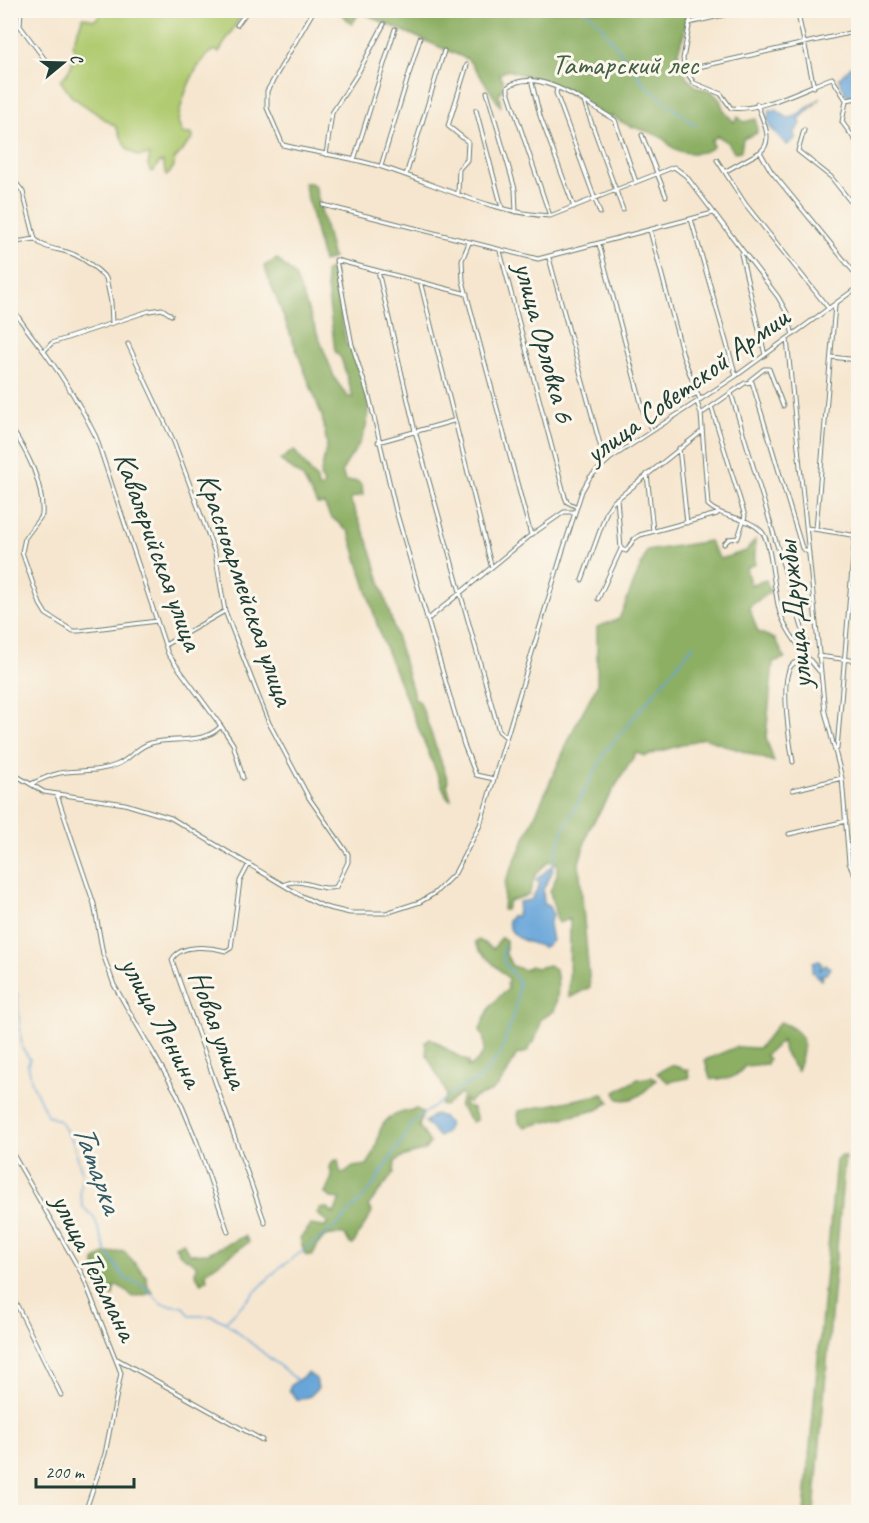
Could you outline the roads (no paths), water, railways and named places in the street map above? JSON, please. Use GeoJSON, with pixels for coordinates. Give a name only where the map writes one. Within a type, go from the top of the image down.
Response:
{"type":"FeatureCollection","features":[{"type":"Feature","properties":{"kind":"street"},"geometry":{"type":"LineString","coordinates":[[10,14],[13,10]]}},
{"type":"Feature","properties":{"kind":"street"},"geometry":{"type":"LineString","coordinates":[[21,10],[20,26],[49,65]]}},
{"type":"Feature","properties":{"kind":"street"},"geometry":{"type":"LineString","coordinates":[[237,25],[248,10]]}},
{"type":"Feature","properties":{"kind":"street"},"geometry":{"type":"LineString","coordinates":[[314,10],[267,91],[267,108],[283,145],[381,166],[501,208],[550,216],[674,167],[680,169],[778,297],[787,313],[793,335]]}},
{"type":"Feature","properties":{"kind":"street"},"geometry":{"type":"LineString","coordinates":[[692,10],[683,59],[685,70],[694,83],[722,94],[731,108],[757,104],[814,87],[832,78],[837,82],[846,100],[842,122],[858,144]]}},
{"type":"Feature","properties":{"kind":"street"},"geometry":{"type":"LineString","coordinates":[[689,23],[746,10]]}},
{"type":"Feature","properties":{"kind":"street"},"geometry":{"type":"LineString","coordinates":[[797,10],[814,87]]}},
{"type":"Feature","properties":{"kind":"street"},"geometry":{"type":"LineString","coordinates":[[326,155],[332,113],[358,74],[384,24]]}},
{"type":"Feature","properties":{"kind":"street"},"geometry":{"type":"LineString","coordinates":[[354,160],[395,29]]}},
{"type":"Feature","properties":{"kind":"street"},"geometry":{"type":"LineString","coordinates":[[685,70],[858,31]]}},
{"type":"Feature","properties":{"kind":"street"},"geometry":{"type":"LineString","coordinates":[[381,166],[420,38]]}},
{"type":"Feature","properties":{"kind":"street"},"geometry":{"type":"LineString","coordinates":[[406,176],[444,51]]}},
{"type":"Feature","properties":{"kind":"street"},"geometry":{"type":"LineString","coordinates":[[458,194],[459,169],[467,160],[468,142],[448,126],[468,65]]}},
{"type":"Feature","properties":{"kind":"street"},"geometry":{"type":"LineString","coordinates":[[531,79],[540,116],[574,207]]}},
{"type":"Feature","properties":{"kind":"street"},"geometry":{"type":"LineString","coordinates":[[550,216],[508,91],[514,82],[531,79],[557,88],[615,120],[636,182]]}},
{"type":"Feature","properties":{"kind":"street"},"geometry":{"type":"LineString","coordinates":[[557,88],[556,93],[600,213]]}},
{"type":"Feature","properties":{"kind":"street"},"geometry":{"type":"LineString","coordinates":[[487,93],[515,189],[516,212]]}},
{"type":"Feature","properties":{"kind":"street"},"geometry":{"type":"LineString","coordinates":[[846,100],[858,98]]}},
{"type":"Feature","properties":{"kind":"street"},"geometry":{"type":"LineString","coordinates":[[584,102],[622,210]]}},
{"type":"Feature","properties":{"kind":"street"},"geometry":{"type":"LineString","coordinates":[[726,171],[760,152],[767,145],[768,137],[757,104]]}},
{"type":"Feature","properties":{"kind":"street"},"geometry":{"type":"LineString","coordinates":[[476,110],[501,208]]}},
{"type":"Feature","properties":{"kind":"street"},"geometry":{"type":"LineString","coordinates":[[804,130],[798,151],[831,177],[858,210]]}},
{"type":"Feature","properties":{"kind":"street"},"geometry":{"type":"LineString","coordinates":[[642,135],[666,196]]}},
{"type":"Feature","properties":{"kind":"street"},"geometry":{"type":"LineString","coordinates":[[760,152],[771,171],[858,277]]}},
{"type":"Feature","properties":{"kind":"street"},"geometry":{"type":"LineString","coordinates":[[717,160],[746,205],[829,309]]}},
{"type":"Feature","properties":{"kind":"street"},"geometry":{"type":"LineString","coordinates":[[10,175],[22,192],[35,238],[47,248],[74,254],[106,278],[112,323]]}},
{"type":"Feature","properties":{"kind":"street"},"geometry":{"type":"LineString","coordinates":[[323,205],[531,259],[549,258],[713,213]]}},
{"type":"Feature","properties":{"kind":"street"},"geometry":{"type":"LineString","coordinates":[[691,219],[735,376]]}},
{"type":"Feature","properties":{"kind":"street"},"geometry":{"type":"LineString","coordinates":[[650,230],[699,401],[708,505],[717,514],[743,521],[762,532],[767,542],[780,612],[790,634],[820,672]]}},
{"type":"Feature","properties":{"kind":"street"},"geometry":{"type":"LineString","coordinates":[[10,243],[35,238]]}},
{"type":"Feature","properties":{"kind":"street"},"geometry":{"type":"LineString","coordinates":[[469,243],[462,260],[467,294],[531,535]]}},
{"type":"Feature","properties":{"kind":"street"},"geometry":{"type":"LineString","coordinates":[[599,244],[644,414],[652,431]]}},
{"type":"Feature","properties":{"kind":"street","name":"улица Орловка 6"},"geometry":{"type":"LineString","coordinates":[[500,251],[567,502]]}},
{"type":"Feature","properties":{"kind":"street"},"geometry":{"type":"LineString","coordinates":[[744,252],[741,254],[765,355]]}},
{"type":"Feature","properties":{"kind":"street"},"geometry":{"type":"LineString","coordinates":[[549,258],[601,448],[611,458]]}},
{"type":"Feature","properties":{"kind":"street"},"geometry":{"type":"LineString","coordinates":[[467,294],[336,260],[352,345],[369,400],[378,442],[427,620],[473,771],[482,778],[494,779]]}},
{"type":"Feature","properties":{"kind":"street"},"geometry":{"type":"LineString","coordinates":[[378,271],[415,431],[499,730],[506,737]]}},
{"type":"Feature","properties":{"kind":"street"},"geometry":{"type":"LineString","coordinates":[[420,281],[453,421],[491,565]]}},
{"type":"Feature","properties":{"kind":"street","name":"улица Советской Армии"},"geometry":{"type":"LineString","coordinates":[[10,772],[30,785],[57,795],[113,802],[162,815],[325,907],[361,913],[403,909],[435,893],[455,873],[468,852],[480,825],[575,512],[590,477],[611,458],[699,401],[858,287]]}},
{"type":"Feature","properties":{"kind":"street","name":"Кавалерийская улица"},"geometry":{"type":"LineString","coordinates":[[10,304],[82,409],[96,437],[165,645],[172,661],[233,744],[243,778]]}},
{"type":"Feature","properties":{"kind":"street"},"geometry":{"type":"LineString","coordinates":[[816,530],[835,305]]}},
{"type":"Feature","properties":{"kind":"street"},"geometry":{"type":"LineString","coordinates":[[44,351],[52,343],[149,311],[162,309],[171,315]]}},
{"type":"Feature","properties":{"kind":"street","name":"улица Дружбы"},"geometry":{"type":"LineString","coordinates":[[787,339],[826,718],[837,752],[842,778],[849,863],[858,882]]}},
{"type":"Feature","properties":{"kind":"street","name":"Красноармейская улица"},"geometry":{"type":"LineString","coordinates":[[128,344],[174,442],[215,553],[225,611],[269,723],[309,798],[342,842],[349,857],[336,887],[330,889],[301,882],[283,885]]}},
{"type":"Feature","properties":{"kind":"street"},"geometry":{"type":"LineString","coordinates":[[831,357],[858,360]]}},
{"type":"Feature","properties":{"kind":"street"},"geometry":{"type":"LineString","coordinates":[[701,414],[764,369],[769,369],[783,406]]}},
{"type":"Feature","properties":{"kind":"street"},"geometry":{"type":"LineString","coordinates":[[750,380],[802,548],[809,553]]}},
{"type":"Feature","properties":{"kind":"street"},"geometry":{"type":"LineString","coordinates":[[731,393],[807,644],[804,652]]}},
{"type":"Feature","properties":{"kind":"street"},"geometry":{"type":"LineString","coordinates":[[678,402],[696,394]]}},
{"type":"Feature","properties":{"kind":"street"},"geometry":{"type":"LineString","coordinates":[[712,408],[745,516],[738,538],[729,539],[723,544]]}},
{"type":"Feature","properties":{"kind":"street"},"geometry":{"type":"LineString","coordinates":[[378,442],[453,421]]}},
{"type":"Feature","properties":{"kind":"street"},"geometry":{"type":"LineString","coordinates":[[10,426],[31,458],[42,504],[42,515],[25,538],[22,552],[42,609],[51,618],[73,631],[157,621]]}},
{"type":"Feature","properties":{"kind":"street"},"geometry":{"type":"LineString","coordinates":[[582,580],[607,510],[617,498],[701,432]]}},
{"type":"Feature","properties":{"kind":"street"},"geometry":{"type":"LineString","coordinates":[[679,448],[687,523]]}},
{"type":"Feature","properties":{"kind":"street"},"geometry":{"type":"LineString","coordinates":[[647,474],[653,532]]}},
{"type":"Feature","properties":{"kind":"street"},"geometry":{"type":"LineString","coordinates":[[837,752],[857,536],[858,497]]}},
{"type":"Feature","properties":{"kind":"street"},"geometry":{"type":"LineString","coordinates":[[598,599],[621,549],[617,498]]}},
{"type":"Feature","properties":{"kind":"street"},"geometry":{"type":"LineString","coordinates":[[564,512],[567,502],[577,507]]}},
{"type":"Feature","properties":{"kind":"street"},"geometry":{"type":"LineString","coordinates":[[427,620],[491,565],[531,535],[564,512],[575,512]]}},
{"type":"Feature","properties":{"kind":"street"},"geometry":{"type":"LineString","coordinates":[[621,549],[627,551],[636,537],[717,514]]}},
{"type":"Feature","properties":{"kind":"street"},"geometry":{"type":"LineString","coordinates":[[806,528],[857,536]]}},
{"type":"Feature","properties":{"kind":"street"},"geometry":{"type":"LineString","coordinates":[[165,645],[225,611]]}},
{"type":"Feature","properties":{"kind":"street"},"geometry":{"type":"LineString","coordinates":[[818,656],[858,661]]}},
{"type":"Feature","properties":{"kind":"street"},"geometry":{"type":"LineString","coordinates":[[793,762],[785,719],[789,671],[792,664],[808,658]]}},
{"type":"Feature","properties":{"kind":"street"},"geometry":{"type":"LineString","coordinates":[[30,785],[54,774],[104,769],[118,765],[147,744],[194,739],[212,734],[221,726]]}},
{"type":"Feature","properties":{"kind":"street"},"geometry":{"type":"LineString","coordinates":[[793,790],[842,778]]}},
{"type":"Feature","properties":{"kind":"street","name":"улица Ленина"},"geometry":{"type":"LineString","coordinates":[[57,795],[94,904],[103,954],[114,985],[177,1094],[197,1142],[228,1232]]}},
{"type":"Feature","properties":{"kind":"street"},"geometry":{"type":"LineString","coordinates":[[789,834],[846,821]]}},
{"type":"Feature","properties":{"kind":"street","name":"Новая улица"},"geometry":{"type":"LineString","coordinates":[[249,864],[240,881],[231,948],[226,951],[205,945],[177,953],[172,960],[265,1223]]}},
{"type":"Feature","properties":{"kind":"street","name":"улица Тельмана"},"geometry":{"type":"LineString","coordinates":[[10,1149],[82,1275],[122,1373],[105,1454],[84,1512]]}},
{"type":"Feature","properties":{"kind":"street"},"geometry":{"type":"LineString","coordinates":[[10,1291],[61,1395]]}},
{"type":"Feature","properties":{"kind":"street"},"geometry":{"type":"LineString","coordinates":[[117,1359],[262,1440]]}},
{"type":"Feature","properties":{"kind":"water"},"geometry":{"type":"Polygon","coordinates":[[[851,66],[858,68],[858,93],[853,97],[846,95],[839,79],[851,66]]]}},
{"type":"Feature","properties":{"kind":"water"},"geometry":{"type":"Polygon","coordinates":[[[821,98],[799,119],[801,124],[794,133],[796,138],[787,145],[770,127],[767,119],[770,110],[776,110],[788,118],[794,117],[821,98]]]}},
{"type":"Feature","properties":{"kind":"water"},"geometry":{"type":"Polygon","coordinates":[[[553,865],[543,890],[544,904],[548,905],[553,915],[549,924],[552,941],[544,947],[516,936],[509,927],[508,921],[512,916],[517,916],[519,902],[531,900],[540,884],[536,880],[553,865]]]}},
{"type":"Feature","properties":{"kind":"water"},"geometry":{"type":"Polygon","coordinates":[[[819,960],[822,965],[819,971],[826,965],[830,968],[826,974],[820,975],[823,977],[821,980],[812,972],[813,962],[819,960]]]}},
{"type":"Feature","properties":{"kind":"water"},"geometry":{"type":"Polygon","coordinates":[[[435,1114],[443,1117],[449,1124],[445,1133],[439,1137],[425,1122],[435,1114]]]}},
{"type":"Feature","properties":{"kind":"water"},"geometry":{"type":"Polygon","coordinates":[[[308,1373],[316,1379],[318,1388],[310,1396],[298,1400],[289,1390],[291,1385],[308,1373]]]}},
{"type":"Feature","properties":{"kind":"waterway"},"geometry":{"type":"LineString","coordinates":[[584,10],[600,24],[645,85],[696,126]]}},
{"type":"Feature","properties":{"kind":"waterway"},"geometry":{"type":"LineString","coordinates":[[552,867],[563,830],[606,751],[694,645]]}},
{"type":"Feature","properties":{"kind":"waterway"},"geometry":{"type":"LineString","coordinates":[[225,1322],[278,1269],[337,1226],[373,1186],[414,1121],[461,1087],[481,1078],[501,1053],[516,1007],[519,982],[503,961],[503,946]]}},
{"type":"Feature","properties":{"kind":"waterway","name":"Татарка"},"geometry":{"type":"LineString","coordinates":[[10,982],[17,994],[22,1048],[30,1059],[28,1064],[32,1083],[47,1115],[60,1121],[73,1142],[82,1173],[80,1192],[83,1207],[94,1217],[106,1251],[125,1279],[143,1285],[162,1304],[184,1307],[190,1316],[212,1316],[225,1322],[297,1380]]}},
{"type":"Feature","properties":{"kind":"park label","name":"Татарский лес"},"geometry":{"type":"Point","coordinates":[625,64]}}]}
